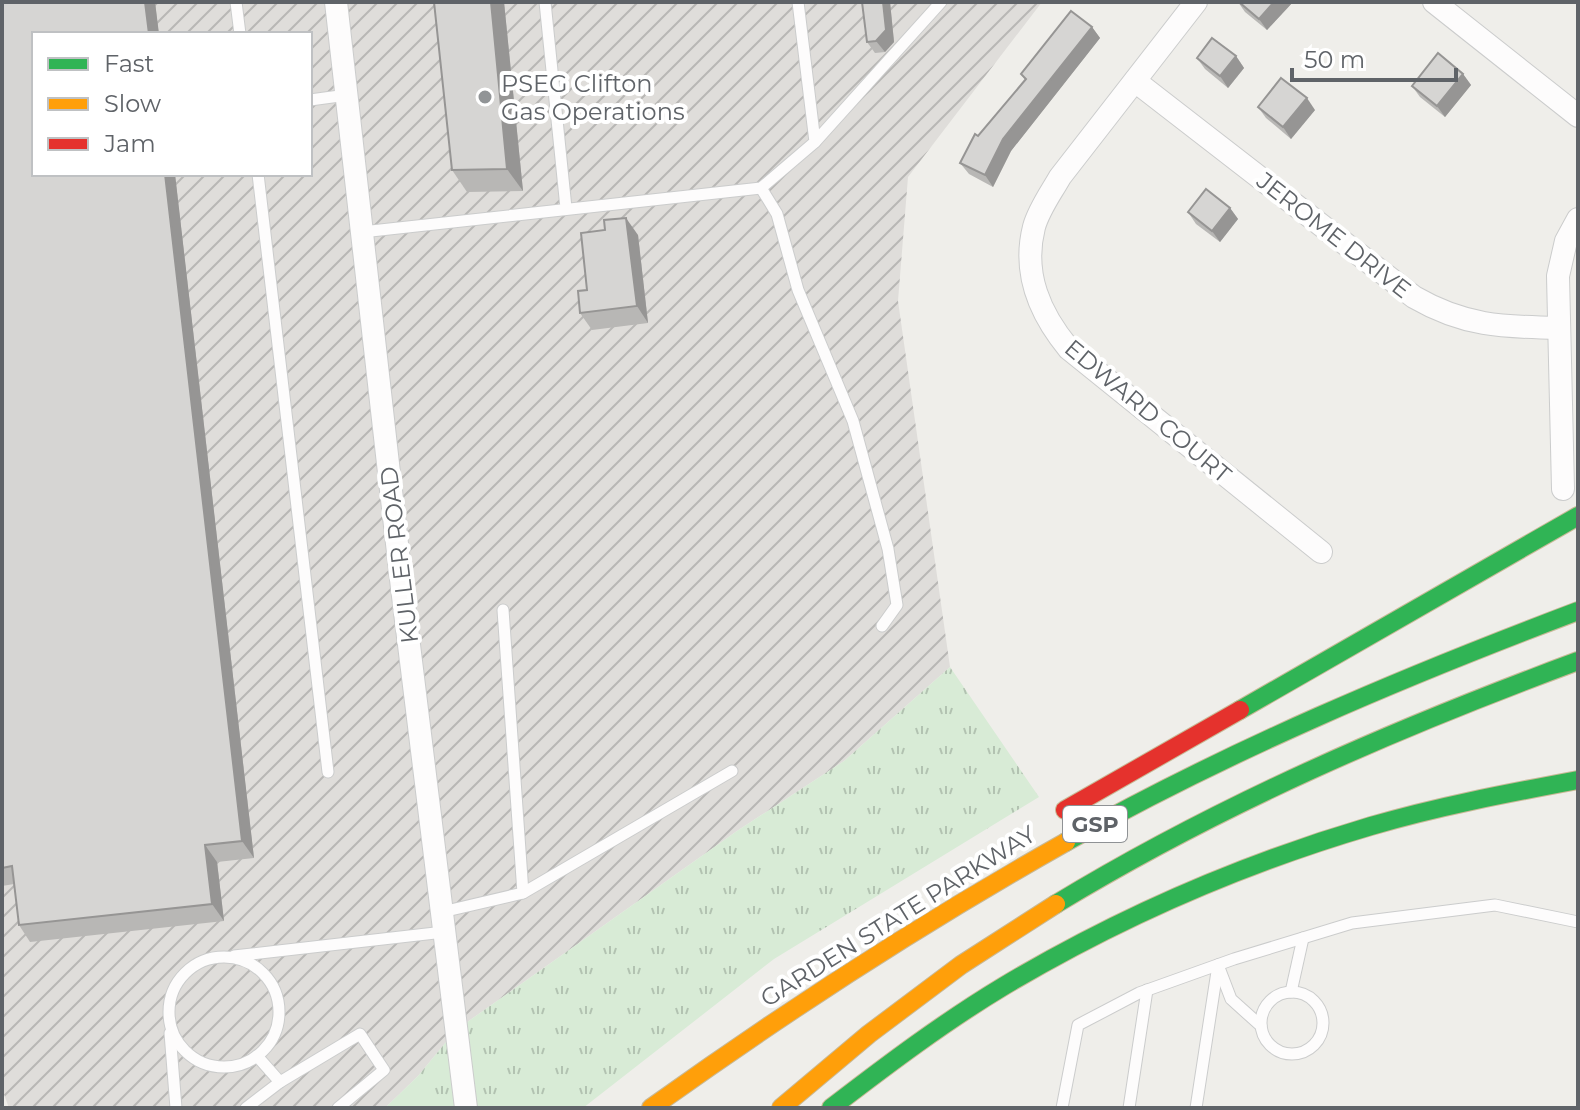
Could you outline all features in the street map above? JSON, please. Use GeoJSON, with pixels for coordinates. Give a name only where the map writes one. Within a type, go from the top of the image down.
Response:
{"type":"FeatureCollection","features":[{"type":"Feature","properties":{"kind":"highway"},"geometry":{"type":"LineString","coordinates":[[1046,821],[1578,516]]}},
{"type":"Feature","properties":{"kind":"highway","name":"GARDEN STATE PARKWAY"},"geometry":{"type":"LineString","coordinates":[[651,1108],[816,991],[1014,869],[1171,785],[1288,728],[1387,685],[1578,611]]}},
{"type":"Feature","properties":{"kind":"highway","name":"GSP"},"geometry":{"type":"LineString","coordinates":[[781,1108],[882,1023],[941,979],[1038,914],[1129,861],[1205,820],[1337,758],[1578,661]]}},
{"type":"Feature","properties":{"kind":"highway"},"geometry":{"type":"LineString","coordinates":[[831,1108],[888,1062],[1014,978],[1157,903],[1321,839],[1403,817],[1578,780]]}},
{"type":"Feature","properties":{"kind":"highway"},"geometry":{"type":"LineString","coordinates":[[816,991],[969,876]]}},
{"type":"Feature","properties":{"kind":"street","name":"KULLER ROAD"},"geometry":{"type":"LineString","coordinates":[[336,2],[466,1108]]}},
{"type":"Feature","properties":{"kind":"street","name":"EDWARD COURT"},"geometry":{"type":"LineString","coordinates":[[1196,2],[1060,177],[1043,205],[1032,245],[1033,283],[1039,306],[1069,349],[1321,552]]}},
{"type":"Feature","properties":{"kind":"street"},"geometry":{"type":"LineString","coordinates":[[1434,2],[1578,116]]}},
{"type":"Feature","properties":{"kind":"street","name":"JEROME DRIVE"},"geometry":{"type":"LineString","coordinates":[[1135,81],[1426,304],[1460,320],[1482,325],[1559,328]]}},
{"type":"Feature","properties":{"kind":"street"},"geometry":{"type":"LineString","coordinates":[[1563,489],[1558,276],[1566,241],[1578,219]]}},
{"type":"Feature","properties":{"kind":"lane"},"geometry":{"type":"LineString","coordinates":[[236,2],[240,32]]}},
{"type":"Feature","properties":{"kind":"lane"},"geometry":{"type":"LineString","coordinates":[[545,2],[566,208]]}},
{"type":"Feature","properties":{"kind":"lane"},"geometry":{"type":"LineString","coordinates":[[798,2],[815,142]]}},
{"type":"Feature","properties":{"kind":"lane"},"geometry":{"type":"LineString","coordinates":[[362,232],[761,188],[815,142],[941,2]]}},
{"type":"Feature","properties":{"kind":"lane"},"geometry":{"type":"LineString","coordinates":[[312,100],[347,95]]}},
{"type":"Feature","properties":{"kind":"lane"},"geometry":{"type":"LineString","coordinates":[[258,176],[328,772]]}},
{"type":"Feature","properties":{"kind":"lane"},"geometry":{"type":"LineString","coordinates":[[761,188],[777,214],[798,290],[853,421],[888,549],[897,605],[882,626]]}},
{"type":"Feature","properties":{"kind":"lane"},"geometry":{"type":"LineString","coordinates":[[503,610],[523,893]]}},
{"type":"Feature","properties":{"kind":"lane"},"geometry":{"type":"LineString","coordinates":[[176,1108],[168,1014],[170,997],[178,981],[190,968],[205,960],[443,922],[523,893],[732,771]]}},
{"type":"Feature","properties":{"kind":"lane"},"geometry":{"type":"LineString","coordinates":[[1062,1108],[1078,1025],[1147,990],[1352,923],[1495,905],[1578,922]]}},
{"type":"Feature","properties":{"kind":"lane"},"geometry":{"type":"LineString","coordinates":[[1291,992],[1303,938]]}},
{"type":"Feature","properties":{"kind":"lane"},"geometry":{"type":"LineString","coordinates":[[168,1014],[171,1031],[193,1059],[211,1066],[230,1068],[257,1056],[275,1035],[279,1016],[277,997],[269,980],[255,967],[240,959],[222,957]]}},
{"type":"Feature","properties":{"kind":"lane"},"geometry":{"type":"LineString","coordinates":[[1218,965],[1231,999],[1261,1026]]}},
{"type":"Feature","properties":{"kind":"lane"},"geometry":{"type":"LineString","coordinates":[[1196,1108],[1218,965]]}},
{"type":"Feature","properties":{"kind":"lane"},"geometry":{"type":"LineString","coordinates":[[1129,1108],[1147,990]]}},
{"type":"Feature","properties":{"kind":"lane"},"geometry":{"type":"LineString","coordinates":[[1291,992],[1310,997],[1317,1005],[1323,1024],[1316,1044],[1298,1054],[1278,1051],[1263,1036],[1261,1026],[1266,1007],[1281,994],[1291,992]]}},
{"type":"Feature","properties":{"kind":"lane"},"geometry":{"type":"LineString","coordinates":[[246,1108],[280,1082],[360,1034],[384,1070],[338,1108]]}},
{"type":"Feature","properties":{"kind":"lane"},"geometry":{"type":"LineString","coordinates":[[257,1056],[280,1082]]}},
{"type":"Feature","properties":{"kind":"shaded area"},"geometry":{"type":"Polygon","coordinates":[[[2,2],[1042,2],[908,177],[898,301],[950,667],[844,761],[737,831],[456,1030],[418,1076],[385,1108],[9,1108],[2,1089],[2,2]]]}},
{"type":"Feature","properties":{"kind":"green space"},"geometry":{"type":"Polygon","coordinates":[[[950,667],[1039,797],[774,959],[583,1108],[385,1108],[418,1076],[456,1030],[737,831],[844,761],[950,667]]]}},
{"type":"Feature","properties":{"kind":"building"},"geometry":{"type":"Polygon","coordinates":[[[2,2],[145,2],[149,32],[32,32],[32,176],[165,176],[242,841],[205,845],[212,904],[19,925],[12,866],[2,868],[2,2]]]}},
{"type":"Feature","properties":{"kind":"building","name":"PSEG Clifton Gas Operations"},"geometry":{"type":"Polygon","coordinates":[[[434,2],[491,2],[507,169],[452,170],[434,2]]]}},
{"type":"Feature","properties":{"kind":"building"},"geometry":{"type":"Polygon","coordinates":[[[862,2],[883,2],[886,30],[876,41],[867,42],[862,2]]]}},
{"type":"Feature","properties":{"kind":"building"},"geometry":{"type":"Polygon","coordinates":[[[1239,2],[1274,2],[1259,19],[1239,2]]]}},
{"type":"Feature","properties":{"kind":"building"},"geometry":{"type":"Polygon","coordinates":[[[1071,11],[1092,27],[1003,139],[985,175],[960,163],[975,134],[978,136],[1026,79],[1021,74],[1071,11]]]}},
{"type":"Feature","properties":{"kind":"building"},"geometry":{"type":"Polygon","coordinates":[[[1212,38],[1236,56],[1220,76],[1197,58],[1212,38]]]}},
{"type":"Feature","properties":{"kind":"building"},"geometry":{"type":"Polygon","coordinates":[[[1438,53],[1463,74],[1437,106],[1412,86],[1438,53]]]}},
{"type":"Feature","properties":{"kind":"building"},"geometry":{"type":"Polygon","coordinates":[[[1281,78],[1307,98],[1283,127],[1258,107],[1281,78]]]}},
{"type":"Feature","properties":{"kind":"building"},"geometry":{"type":"Polygon","coordinates":[[[1206,189],[1230,208],[1212,231],[1188,212],[1206,189]]]}},
{"type":"Feature","properties":{"kind":"building"},"geometry":{"type":"Polygon","coordinates":[[[626,218],[637,306],[580,313],[578,291],[587,290],[581,233],[605,230],[604,220],[626,218]]]}},
{"type":"Feature","properties":{"kind":"traffic: fast"},"geometry":{"type":"LineString","coordinates":[[1240,710],[1578,516]]}},
{"type":"Feature","properties":{"kind":"traffic: fast"},"geometry":{"type":"LineString","coordinates":[[1066,842],[1191,776],[1318,717],[1578,611]]}},
{"type":"Feature","properties":{"kind":"traffic: fast"},"geometry":{"type":"LineString","coordinates":[[1056,904],[1182,833],[1311,770],[1443,713],[1578,661]]}},
{"type":"Feature","properties":{"kind":"traffic: fast"},"geometry":{"type":"LineString","coordinates":[[831,1108],[938,1029],[1004,986],[1092,937],[1183,894],[1276,857],[1371,826],[1448,806],[1578,780]]}},
{"type":"Feature","properties":{"kind":"traffic: slow"},"geometry":{"type":"LineString","coordinates":[[651,1108],[855,969],[1066,842]]}},
{"type":"Feature","properties":{"kind":"traffic: slow"},"geometry":{"type":"LineString","coordinates":[[781,1108],[869,1034],[961,965],[1056,904]]}},
{"type":"Feature","properties":{"kind":"traffic: jam"},"geometry":{"type":"LineString","coordinates":[[1065,810],[1240,710]]}},
{"type":"Feature","properties":{"kind":"place","name":"PSEG Clifton Gas Operations"},"geometry":{"type":"Point","coordinates":[485,97]}}]}
